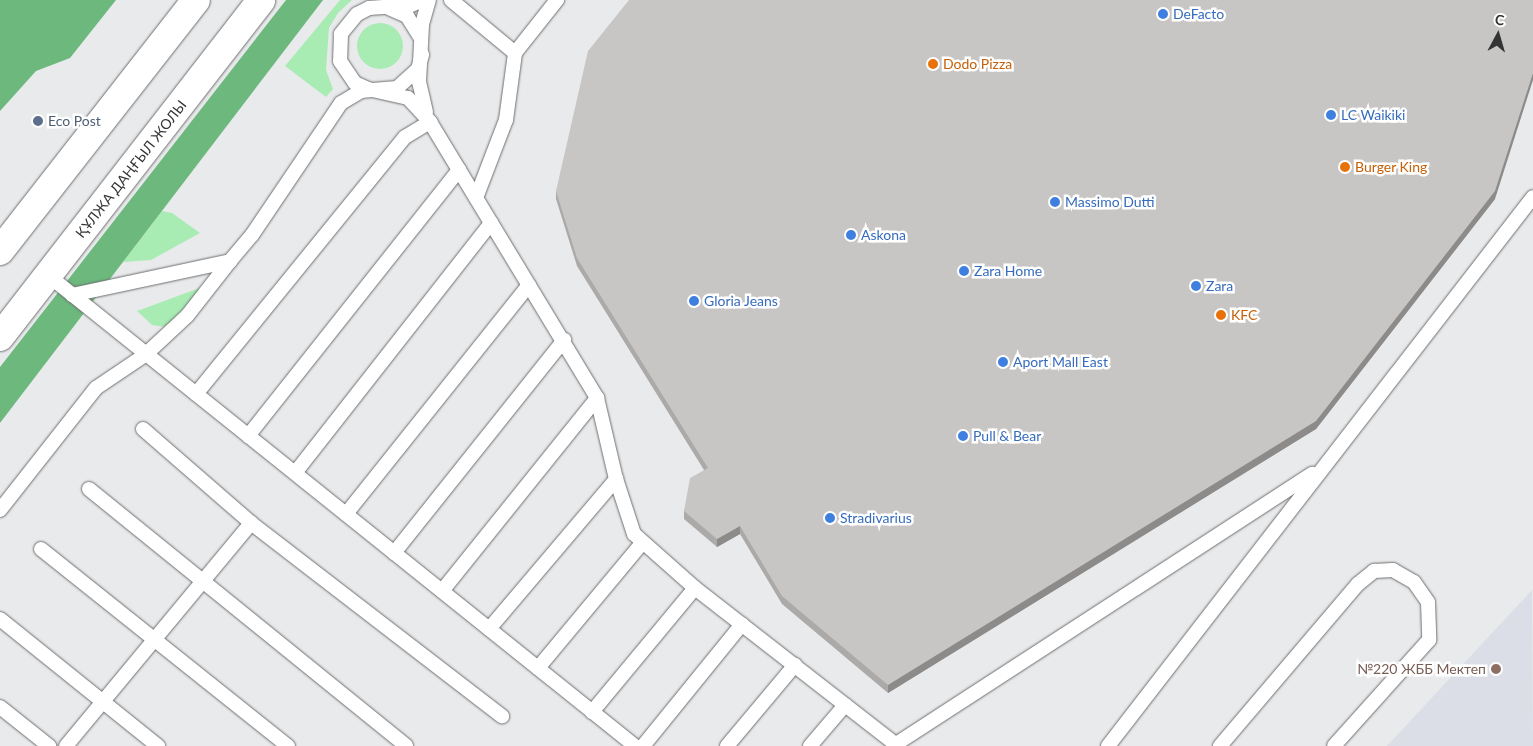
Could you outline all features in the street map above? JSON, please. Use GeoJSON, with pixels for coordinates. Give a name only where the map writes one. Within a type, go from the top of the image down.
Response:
{"type":"FeatureCollection","features":[{"type":"Feature","properties":{"kind":"main road"},"geometry":{"type":"LineString","coordinates":[[0,251],[196,0]]}},
{"type":"Feature","properties":{"kind":"main road","name":"ҚҰЛЖА ДАҢҒЫЛ ЖОЛЫ"},"geometry":{"type":"LineString","coordinates":[[0,337],[261,0]]}},
{"type":"Feature","properties":{"kind":"lane"},"geometry":{"type":"LineString","coordinates":[[424,0],[369,8],[347,23],[338,48],[346,73],[355,83],[368,89],[408,98],[430,122],[564,340],[597,398],[616,479],[629,524],[642,543],[695,588],[895,745],[1320,469]]}},
{"type":"Feature","properties":{"kind":"lane"},"geometry":{"type":"LineString","coordinates":[[429,0],[423,15],[420,92],[430,122]]}},
{"type":"Feature","properties":{"kind":"lane"},"geometry":{"type":"LineString","coordinates":[[451,0],[515,53]]}},
{"type":"Feature","properties":{"kind":"lane"},"geometry":{"type":"LineString","coordinates":[[476,198],[506,120],[515,53],[557,0]]}},
{"type":"Feature","properties":{"kind":"lane"},"geometry":{"type":"LineString","coordinates":[[382,7],[407,16],[422,41]]}},
{"type":"Feature","properties":{"kind":"lane"},"geometry":{"type":"LineString","coordinates":[[0,510],[96,388],[145,355],[187,316],[252,234],[341,103],[361,92],[397,88],[409,80],[418,69],[422,55]]}},
{"type":"Feature","properties":{"kind":"lane"},"geometry":{"type":"LineString","coordinates":[[196,394],[406,137],[430,122]]}},
{"type":"Feature","properties":{"kind":"lane"},"geometry":{"type":"LineString","coordinates":[[248,436],[460,170]]}},
{"type":"Feature","properties":{"kind":"lane"},"geometry":{"type":"LineString","coordinates":[[1108,746],[1320,469],[1533,197]]}},
{"type":"Feature","properties":{"kind":"lane"},"geometry":{"type":"LineString","coordinates":[[295,473],[491,223]]}},
{"type":"Feature","properties":{"kind":"lane"},"geometry":{"type":"LineString","coordinates":[[72,295],[230,261]]}},
{"type":"Feature","properties":{"kind":"lane"},"geometry":{"type":"LineString","coordinates":[[49,276],[145,355],[635,746]]}},
{"type":"Feature","properties":{"kind":"lane"},"geometry":{"type":"LineString","coordinates":[[346,514],[530,285]]}},
{"type":"Feature","properties":{"kind":"lane"},"geometry":{"type":"LineString","coordinates":[[394,553],[564,340]]}},
{"type":"Feature","properties":{"kind":"lane"},"geometry":{"type":"LineString","coordinates":[[442,591],[597,398]]}},
{"type":"Feature","properties":{"kind":"lane"},"geometry":{"type":"LineString","coordinates":[[143,429],[251,523],[502,716]]}},
{"type":"Feature","properties":{"kind":"lane"},"geometry":{"type":"LineString","coordinates":[[489,628],[616,479]]}},
{"type":"Feature","properties":{"kind":"lane"},"geometry":{"type":"LineString","coordinates":[[89,488],[406,746]]}},
{"type":"Feature","properties":{"kind":"lane"},"geometry":{"type":"LineString","coordinates":[[66,746],[251,523]]}},
{"type":"Feature","properties":{"kind":"lane"},"geometry":{"type":"LineString","coordinates":[[538,668],[642,543]]}},
{"type":"Feature","properties":{"kind":"lane"},"geometry":{"type":"LineString","coordinates":[[41,549],[288,746]]}},
{"type":"Feature","properties":{"kind":"lane"},"geometry":{"type":"LineString","coordinates":[[1220,746],[1358,584],[1374,571],[1394,570],[1414,582],[1428,602],[1429,640],[1334,746]]}},
{"type":"Feature","properties":{"kind":"lane"},"geometry":{"type":"LineString","coordinates":[[592,712],[695,588]]}},
{"type":"Feature","properties":{"kind":"lane"},"geometry":{"type":"LineString","coordinates":[[0,619],[158,746]]}},
{"type":"Feature","properties":{"kind":"lane"},"geometry":{"type":"LineString","coordinates":[[643,746],[742,624]]}},
{"type":"Feature","properties":{"kind":"lane"},"geometry":{"type":"LineString","coordinates":[[727,746],[795,665]]}},
{"type":"Feature","properties":{"kind":"lane"},"geometry":{"type":"LineString","coordinates":[[810,746],[845,705]]}},
{"type":"Feature","properties":{"kind":"lane"},"geometry":{"type":"LineString","coordinates":[[0,708],[49,746]]}},
{"type":"Feature","properties":{"kind":"shaded area","name":"№220 ЖББ Мектеп"},"geometry":{"type":"Polygon","coordinates":[[[1532,590],[1533,746],[1387,746],[1532,590]]]}},
{"type":"Feature","properties":{"kind":"green space"},"geometry":{"type":"Polygon","coordinates":[[[0,0],[116,0],[70,58],[36,71],[0,111],[0,0]]]}},
{"type":"Feature","properties":{"kind":"green space"},"geometry":{"type":"Polygon","coordinates":[[[286,0],[323,0],[0,423],[0,367],[286,0]]]}},
{"type":"Feature","properties":{"kind":"green space"},"geometry":{"type":"Polygon","coordinates":[[[340,0],[352,0],[338,13],[329,28],[326,70],[333,89],[326,97],[285,66],[340,0]]]}},
{"type":"Feature","properties":{"kind":"green space"},"geometry":{"type":"Polygon","coordinates":[[[376,23],[384,23],[393,27],[399,33],[403,46],[399,59],[393,65],[384,69],[376,69],[367,65],[361,59],[357,50],[357,42],[361,33],[367,27],[376,23]]]}},
{"type":"Feature","properties":{"kind":"green space"},"geometry":{"type":"Polygon","coordinates":[[[162,211],[172,213],[200,233],[151,260],[123,262],[162,211]]]}},
{"type":"Feature","properties":{"kind":"green space"},"geometry":{"type":"Polygon","coordinates":[[[205,286],[166,327],[152,325],[137,311],[205,286]]]}},
{"type":"Feature","properties":{"kind":"building","name":"Aport Mall East"},"geometry":{"type":"Polygon","coordinates":[[[629,0],[1533,0],[1533,73],[1495,191],[1316,421],[888,685],[782,596],[740,526],[717,539],[684,511],[690,478],[708,468],[577,258],[556,191],[588,51],[629,0]]]}},
{"type":"Feature","properties":{"kind":"place","name":"DeFacto"},"geometry":{"type":"Point","coordinates":[1163,14]}},
{"type":"Feature","properties":{"kind":"place","name":"Dodo Pizza"},"geometry":{"type":"Point","coordinates":[933,64]}},
{"type":"Feature","properties":{"kind":"place","name":"LC Waikiki"},"geometry":{"type":"Point","coordinates":[1331,115]}},
{"type":"Feature","properties":{"kind":"place","name":"Eco Post"},"geometry":{"type":"Point","coordinates":[38,121]}},
{"type":"Feature","properties":{"kind":"place","name":"Burger King"},"geometry":{"type":"Point","coordinates":[1345,167]}},
{"type":"Feature","properties":{"kind":"place","name":"Massimo Dutti"},"geometry":{"type":"Point","coordinates":[1055,202]}},
{"type":"Feature","properties":{"kind":"place","name":"Askona"},"geometry":{"type":"Point","coordinates":[851,235]}},
{"type":"Feature","properties":{"kind":"place","name":"Zara Home"},"geometry":{"type":"Point","coordinates":[964,271]}},
{"type":"Feature","properties":{"kind":"place","name":"Zara"},"geometry":{"type":"Point","coordinates":[1196,286]}},
{"type":"Feature","properties":{"kind":"place","name":"Gloria Jeans"},"geometry":{"type":"Point","coordinates":[694,301]}},
{"type":"Feature","properties":{"kind":"place","name":"KFC"},"geometry":{"type":"Point","coordinates":[1221,315]}},
{"type":"Feature","properties":{"kind":"place","name":"Aport Mall East"},"geometry":{"type":"Point","coordinates":[1003,362]}},
{"type":"Feature","properties":{"kind":"place","name":"Pull & Bear"},"geometry":{"type":"Point","coordinates":[963,436]}},
{"type":"Feature","properties":{"kind":"place","name":"Stradivarius"},"geometry":{"type":"Point","coordinates":[830,518]}},
{"type":"Feature","properties":{"kind":"place","name":"№220 ЖББ Мектеп"},"geometry":{"type":"Point","coordinates":[1496,669]}}]}
